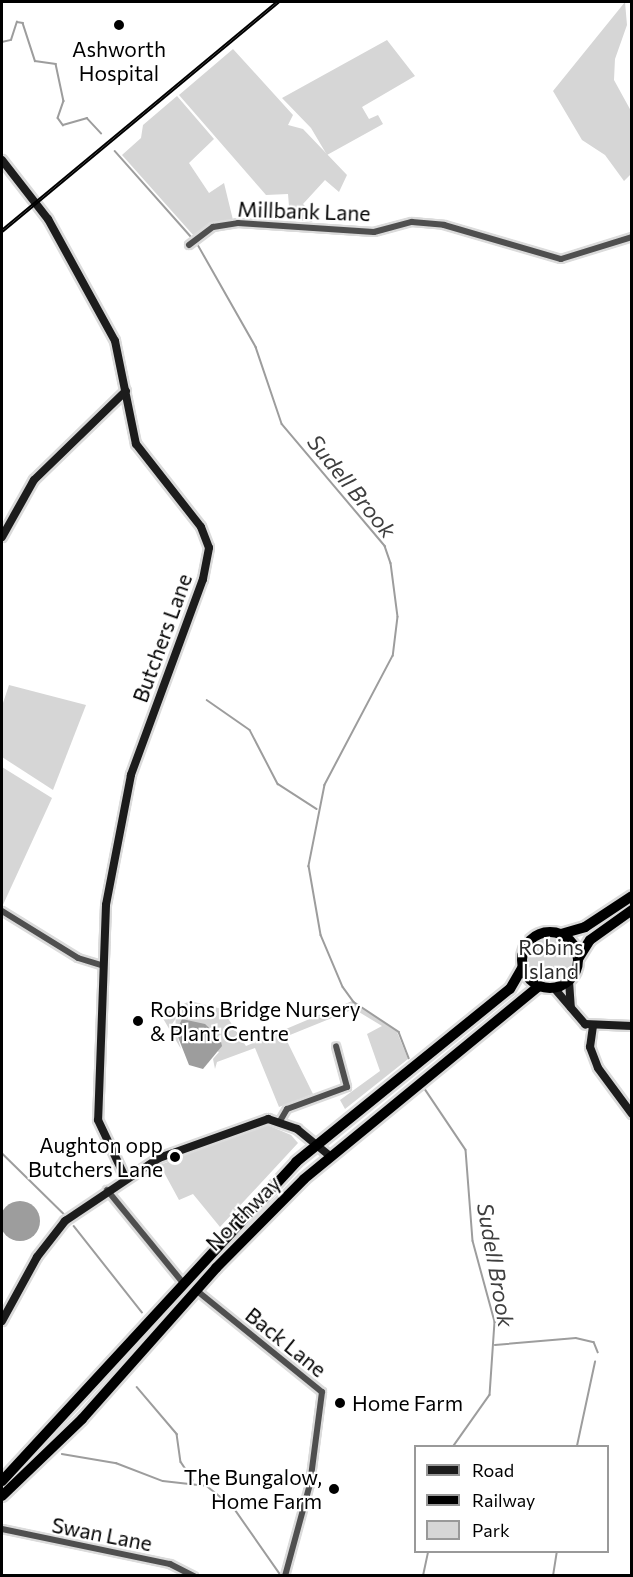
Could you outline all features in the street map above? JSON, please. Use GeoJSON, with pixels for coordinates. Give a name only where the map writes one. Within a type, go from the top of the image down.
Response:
{"type":"FeatureCollection","features":[{"type":"Feature","properties":{"kind":"highway"},"geometry":{"type":"LineString","coordinates":[[632,896],[585,927],[561,934],[533,936],[522,951],[522,968],[539,986],[554,988],[568,981],[590,940],[632,910]]}},
{"type":"Feature","properties":{"kind":"highway"},"geometry":{"type":"LineString","coordinates":[[561,934],[575,946],[578,959]]}},
{"type":"Feature","properties":{"kind":"highway","name":"Northway"},"geometry":{"type":"LineString","coordinates":[[2,1481],[316,1143],[420,1063],[510,989],[522,968]]}},
{"type":"Feature","properties":{"kind":"highway","name":"Northway"},"geometry":{"type":"LineString","coordinates":[[2,1496],[82,1419],[216,1268],[330,1156],[410,1087],[539,986]]}},
{"type":"Feature","properties":{"kind":"highway"},"geometry":{"type":"LineString","coordinates":[[206,1260],[216,1268]]}},
{"type":"Feature","properties":{"kind":"highway"},"geometry":{"type":"LineString","coordinates":[[166,1302],[176,1311]]}},
{"type":"Feature","properties":{"kind":"street","name":"Butchers Lane"},"geometry":{"type":"LineString","coordinates":[[2,160],[48,219],[115,341],[136,444],[201,527],[209,548],[203,579],[130,775],[105,905],[98,1120],[125,1177]]}},
{"type":"Feature","properties":{"kind":"street","name":"Millbank Lane"},"geometry":{"type":"LineString","coordinates":[[190,244],[213,227],[238,223],[374,232],[412,222],[477,230],[561,259],[632,237]]}},
{"type":"Feature","properties":{"kind":"street"},"geometry":{"type":"LineString","coordinates":[[2,537],[34,480],[126,391]]}},
{"type":"Feature","properties":{"kind":"street"},"geometry":{"type":"LineString","coordinates":[[2,911],[78,958],[104,966]]}},
{"type":"Feature","properties":{"kind":"street"},"geometry":{"type":"LineString","coordinates":[[568,981],[571,1007]]}},
{"type":"Feature","properties":{"kind":"street"},"geometry":{"type":"LineString","coordinates":[[554,988],[593,1026],[632,1026]]}},
{"type":"Feature","properties":{"kind":"street"},"geometry":{"type":"LineString","coordinates":[[593,1026],[590,1047],[598,1068],[632,1114]]}},
{"type":"Feature","properties":{"kind":"street"},"geometry":{"type":"LineString","coordinates":[[280,1121],[287,1109],[347,1087],[336,1046]]}},
{"type":"Feature","properties":{"kind":"street"},"geometry":{"type":"LineString","coordinates":[[2,1322],[55,1233],[125,1177],[257,1120],[280,1121],[316,1143],[330,1156]]}},
{"type":"Feature","properties":{"kind":"street"},"geometry":{"type":"LineString","coordinates":[[107,1190],[184,1284]]}},
{"type":"Feature","properties":{"kind":"street","name":"Back Lane"},"geometry":{"type":"LineString","coordinates":[[196,1290],[322,1392],[303,1520],[285,1575]]}},
{"type":"Feature","properties":{"kind":"street","name":"Swan Lane"},"geometry":{"type":"LineString","coordinates":[[2,1530],[170,1564],[194,1575]]}},
{"type":"Feature","properties":{"kind":"green space"},"geometry":{"type":"Polygon","coordinates":[[[625,2],[627,25],[615,59],[614,80],[631,111],[631,174],[624,181],[605,155],[582,140],[553,91],[625,2]]]}},
{"type":"Feature","properties":{"kind":"green space"},"geometry":{"type":"Polygon","coordinates":[[[387,40],[415,76],[362,107],[369,119],[378,115],[383,124],[327,155],[311,128],[282,98],[387,40]]]}},
{"type":"Feature","properties":{"kind":"green space"},"geometry":{"type":"Polygon","coordinates":[[[233,49],[293,115],[288,125],[303,129],[347,175],[339,192],[325,180],[303,204],[315,216],[312,222],[290,219],[288,194],[266,195],[179,95],[233,49]]]}},
{"type":"Feature","properties":{"kind":"green space"},"geometry":{"type":"Polygon","coordinates":[[[177,96],[214,139],[189,163],[209,193],[224,183],[233,220],[194,236],[122,155],[141,138],[143,125],[177,96]]]}},
{"type":"Feature","properties":{"kind":"green space"},"geometry":{"type":"Polygon","coordinates":[[[9,685],[86,705],[53,790],[2,757],[2,706],[9,685]]]}},
{"type":"Feature","properties":{"kind":"green space"},"geometry":{"type":"Polygon","coordinates":[[[2,767],[52,798],[2,907],[2,767]]]}},
{"type":"Feature","properties":{"kind":"green space","name":"Robins Island"},"geometry":{"type":"Polygon","coordinates":[[[551,936],[567,943],[574,959],[567,975],[551,982],[535,975],[528,959],[535,943],[551,936]]]}},
{"type":"Feature","properties":{"kind":"green space"},"geometry":{"type":"Polygon","coordinates":[[[190,1001],[222,1009],[246,1046],[352,1001],[397,1032],[408,1059],[345,1109],[340,1100],[380,1071],[367,1034],[382,1026],[354,1009],[285,1037],[313,1094],[279,1107],[255,1048],[217,1062],[215,1069],[213,1059],[219,1052],[176,1032],[181,1049],[161,1015],[190,1001]]]}},
{"type":"Feature","properties":{"kind":"green space"},"geometry":{"type":"Polygon","coordinates":[[[265,1124],[291,1135],[298,1143],[220,1227],[193,1194],[179,1200],[160,1165],[265,1124]]]}},
{"type":"Feature","properties":{"kind":"shaded area"},"geometry":{"type":"Polygon","coordinates":[[[182,1019],[205,1024],[220,1038],[222,1046],[203,1069],[189,1065],[176,1032],[182,1019]]]}},
{"type":"Feature","properties":{"kind":"shaded area"},"geometry":{"type":"Polygon","coordinates":[[[20,1201],[28,1202],[34,1207],[39,1213],[39,1229],[34,1235],[28,1240],[20,1241],[12,1240],[6,1235],[1,1229],[0,1221],[1,1213],[6,1207],[12,1202],[20,1201]]]}},
{"type":"Feature","properties":{"kind":"waterway"},"geometry":{"type":"LineString","coordinates":[[2,42],[11,40],[17,22],[23,23],[35,61],[56,64],[64,101],[58,118],[63,125],[87,118],[101,133]]}},
{"type":"Feature","properties":{"kind":"waterway","name":"Sudell Brook"},"geometry":{"type":"LineString","coordinates":[[115,151],[194,240]]}},
{"type":"Feature","properties":{"kind":"waterway","name":"Sudell Brook"},"geometry":{"type":"LineString","coordinates":[[197,243],[256,347],[282,424],[385,546],[391,563],[398,617],[393,656],[325,785],[309,866],[321,935],[343,987],[354,1002],[399,1032],[409,1058]]}},
{"type":"Feature","properties":{"kind":"waterway"},"geometry":{"type":"LineString","coordinates":[[207,700],[250,730],[278,784],[317,809]]}},
{"type":"Feature","properties":{"kind":"waterway","name":"Sudell Brook"},"geometry":{"type":"LineString","coordinates":[[425,1089],[466,1150],[473,1241],[495,1322],[490,1395],[455,1445]]}},
{"type":"Feature","properties":{"kind":"waterway"},"geometry":{"type":"LineString","coordinates":[[2,1153],[65,1215]]}},
{"type":"Feature","properties":{"kind":"waterway"},"geometry":{"type":"LineString","coordinates":[[74,1226],[142,1312]]}},
{"type":"Feature","properties":{"kind":"waterway"},"geometry":{"type":"LineString","coordinates":[[495,1345],[576,1338],[594,1342],[598,1352]]}},
{"type":"Feature","properties":{"kind":"waterway"},"geometry":{"type":"LineString","coordinates":[[577,1445],[595,1362]]}},
{"type":"Feature","properties":{"kind":"waterway"},"geometry":{"type":"LineString","coordinates":[[137,1387],[177,1434],[181,1462],[193,1480]]}},
{"type":"Feature","properties":{"kind":"waterway"},"geometry":{"type":"LineString","coordinates":[[62,1454],[116,1463],[163,1481],[207,1486],[234,1508],[280,1574]]}},
{"type":"Feature","properties":{"kind":"waterway","name":"Sudell Brook"},"geometry":{"type":"LineString","coordinates":[[423,1576],[428,1553]]}},
{"type":"Feature","properties":{"kind":"waterway"},"geometry":{"type":"LineString","coordinates":[[553,1576],[557,1553]]}},
{"type":"Feature","properties":{"kind":"railway"},"geometry":{"type":"LineString","coordinates":[[2,231],[278,2]]}},
{"type":"Feature","properties":{"kind":"place","name":"Ashworth Hospital"},"geometry":{"type":"Point","coordinates":[119,25]}},
{"type":"Feature","properties":{"kind":"place","name":"Robins Bridge Nursery & Plant Centre"},"geometry":{"type":"Point","coordinates":[138,1021]}},
{"type":"Feature","properties":{"kind":"place","name":"Aughton opp Butchers Lane"},"geometry":{"type":"Point","coordinates":[175,1157]}},
{"type":"Feature","properties":{"kind":"place","name":"Home Farm"},"geometry":{"type":"Point","coordinates":[340,1403]}},
{"type":"Feature","properties":{"kind":"place","name":"The Bungalow, Home Farm"},"geometry":{"type":"Point","coordinates":[334,1489]}}]}
